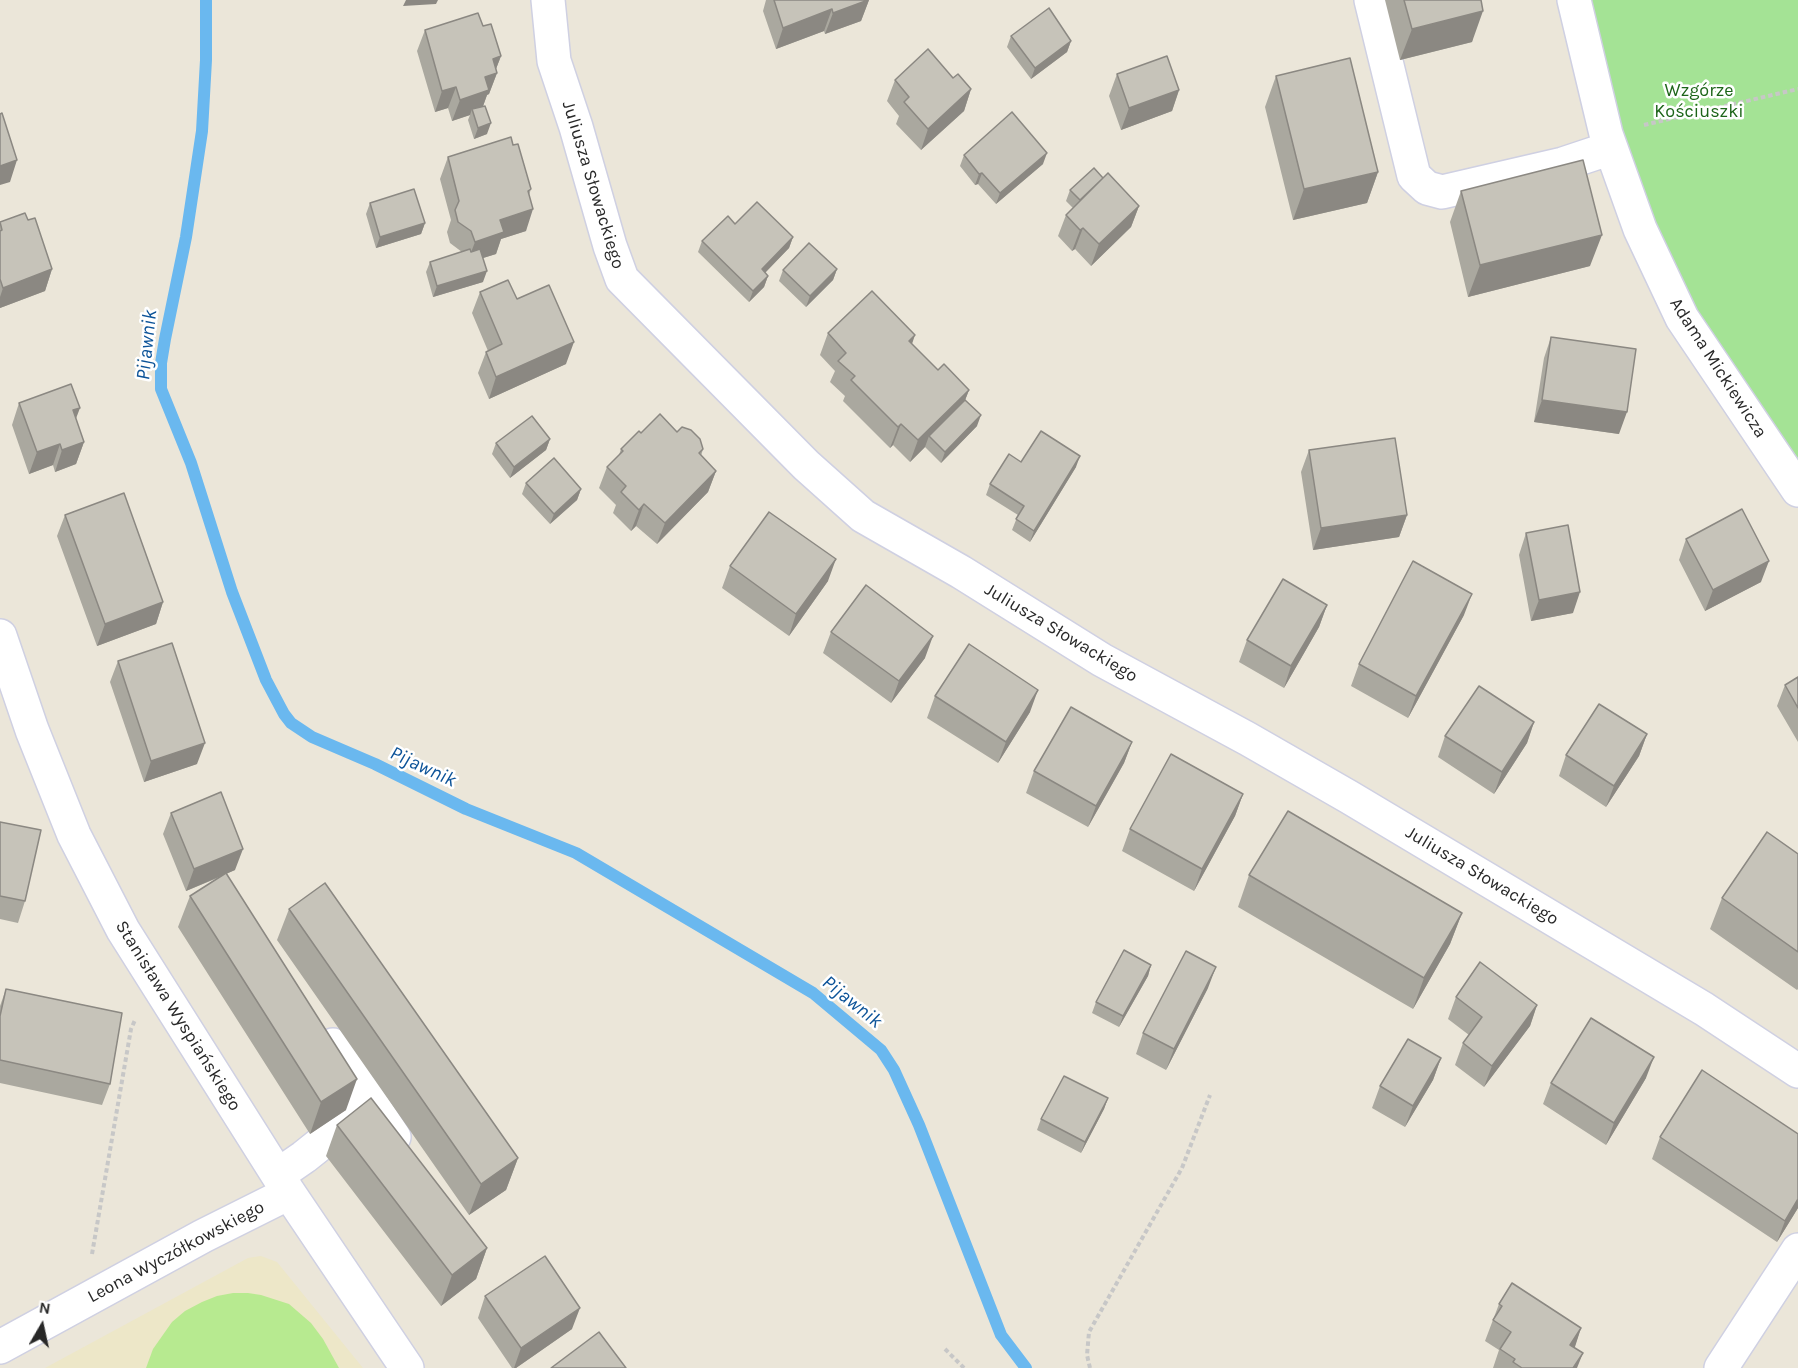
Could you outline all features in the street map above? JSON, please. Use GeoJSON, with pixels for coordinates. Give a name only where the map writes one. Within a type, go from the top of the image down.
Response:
{"type":"FeatureCollection","features":[{"type":"Feature","properties":{"kind":"street","name":"Juliusza Słowackiego"},"geometry":{"type":"LineString","coordinates":[[548,0],[554,60],[622,279],[806,465],[863,516],[961,572],[1102,660],[1349,797],[1704,1009],[1798,1071]]}},
{"type":"Feature","properties":{"kind":"street"},"geometry":{"type":"LineString","coordinates":[[1371,0],[1414,176],[1427,188],[1442,192],[1563,164],[1609,141]]}},
{"type":"Feature","properties":{"kind":"street","name":"Adama Mickiewicza"},"geometry":{"type":"LineString","coordinates":[[1574,0],[1609,141],[1640,229],[1682,318],[1798,490]]}},
{"type":"Feature","properties":{"kind":"street","name":"Stanisława Wyspiańskiego"},"geometry":{"type":"LineString","coordinates":[[0,636],[32,730],[74,835],[123,930],[283,1184],[407,1368]]}},
{"type":"Feature","properties":{"kind":"street"},"geometry":{"type":"LineString","coordinates":[[319,1025],[411,1162]]}},
{"type":"Feature","properties":{"kind":"street","name":"Leona Wyczółkowskiego"},"geometry":{"type":"LineString","coordinates":[[0,1347],[203,1236],[283,1184],[304,1157],[372,1103]]}},
{"type":"Feature","properties":{"kind":"street"},"geometry":{"type":"LineString","coordinates":[[1721,1368],[1798,1250]]}},
{"type":"Feature","properties":{"kind":"path"},"geometry":{"type":"LineString","coordinates":[[1609,141],[1798,89]]}},
{"type":"Feature","properties":{"kind":"path"},"geometry":{"type":"LineString","coordinates":[[91,1261],[131,1029],[140,1011]]}},
{"type":"Feature","properties":{"kind":"path"},"geometry":{"type":"LineString","coordinates":[[1090,1368],[1089,1332],[1182,1168],[1210,1095]]}},
{"type":"Feature","properties":{"kind":"path"},"geometry":{"type":"LineString","coordinates":[[945,1349],[964,1368]]}},
{"type":"Feature","properties":{"kind":"shaded area"},"geometry":{"type":"Polygon","coordinates":[[[261,1256],[277,1262],[363,1368],[45,1368],[248,1258],[261,1256]]]}},
{"type":"Feature","properties":{"kind":"green space","name":"Wzgórze Kościuszki"},"geometry":{"type":"Polygon","coordinates":[[[1574,0],[1798,0],[1798,490],[1682,318],[1574,0]]]}},
{"type":"Feature","properties":{"kind":"green space"},"geometry":{"type":"Polygon","coordinates":[[[233,1293],[261,1295],[289,1304],[311,1323],[339,1368],[146,1368],[153,1349],[172,1322],[185,1311],[202,1302],[233,1293]]]}},
{"type":"Feature","properties":{"kind":"building"},"geometry":{"type":"Polygon","coordinates":[[[774,0],[868,0],[833,13],[832,9],[783,28],[774,0]]]}},
{"type":"Feature","properties":{"kind":"building"},"geometry":{"type":"Polygon","coordinates":[[[1404,0],[1481,0],[1483,11],[1412,29],[1404,0]]]}},
{"type":"Feature","properties":{"kind":"building"},"geometry":{"type":"Polygon","coordinates":[[[1049,8],[1071,41],[1035,68],[1011,36],[1049,8]]]}},
{"type":"Feature","properties":{"kind":"building"},"geometry":{"type":"Polygon","coordinates":[[[478,13],[483,26],[491,24],[501,56],[493,59],[497,73],[485,77],[489,90],[460,100],[456,87],[442,91],[425,30],[478,13]]]}},
{"type":"Feature","properties":{"kind":"building"},"geometry":{"type":"Polygon","coordinates":[[[928,49],[953,78],[958,74],[971,89],[928,129],[904,102],[909,97],[895,80],[928,49]]]}},
{"type":"Feature","properties":{"kind":"building"},"geometry":{"type":"Polygon","coordinates":[[[1167,56],[1179,90],[1129,108],[1117,74],[1167,56]]]}},
{"type":"Feature","properties":{"kind":"building"},"geometry":{"type":"Polygon","coordinates":[[[1350,58],[1378,172],[1304,189],[1276,76],[1350,58]]]}},
{"type":"Feature","properties":{"kind":"building"},"geometry":{"type":"Polygon","coordinates":[[[485,106],[491,123],[478,128],[472,109],[485,106]]]}},
{"type":"Feature","properties":{"kind":"building"},"geometry":{"type":"Polygon","coordinates":[[[1012,112],[1047,153],[1000,193],[982,173],[979,174],[964,155],[1012,112]]]}},
{"type":"Feature","properties":{"kind":"building"},"geometry":{"type":"Polygon","coordinates":[[[2,113],[17,160],[0,166],[0,114],[2,113]]]}},
{"type":"Feature","properties":{"kind":"building"},"geometry":{"type":"Polygon","coordinates":[[[511,137],[513,145],[518,144],[531,189],[528,191],[533,209],[500,220],[504,232],[475,242],[471,231],[458,222],[455,210],[459,201],[448,157],[511,137]]]}},
{"type":"Feature","properties":{"kind":"building"},"geometry":{"type":"Polygon","coordinates":[[[1583,160],[1602,235],[1480,265],[1461,191],[1583,160]]]}},
{"type":"Feature","properties":{"kind":"building"},"geometry":{"type":"Polygon","coordinates":[[[1094,168],[1103,178],[1080,200],[1070,190],[1094,168]]]}},
{"type":"Feature","properties":{"kind":"building"},"geometry":{"type":"Polygon","coordinates":[[[1108,173],[1139,206],[1099,244],[1083,228],[1080,230],[1066,215],[1108,173]]]}},
{"type":"Feature","properties":{"kind":"building"},"geometry":{"type":"Polygon","coordinates":[[[414,189],[425,223],[380,237],[370,203],[414,189]]]}},
{"type":"Feature","properties":{"kind":"building"},"geometry":{"type":"Polygon","coordinates":[[[757,202],[793,237],[762,269],[768,276],[753,291],[702,241],[728,216],[735,224],[757,202]]]}},
{"type":"Feature","properties":{"kind":"building"},"geometry":{"type":"Polygon","coordinates":[[[25,213],[28,220],[35,218],[52,269],[3,288],[0,279],[0,231],[2,230],[0,222],[25,213]]]}},
{"type":"Feature","properties":{"kind":"building"},"geometry":{"type":"Polygon","coordinates":[[[809,243],[837,269],[810,296],[783,270],[809,243]]]}},
{"type":"Feature","properties":{"kind":"building"},"geometry":{"type":"Polygon","coordinates":[[[470,249],[471,252],[480,249],[487,271],[437,286],[430,262],[470,249]]]}},
{"type":"Feature","properties":{"kind":"building"},"geometry":{"type":"Polygon","coordinates":[[[508,280],[517,299],[549,285],[574,342],[496,377],[486,352],[502,344],[480,292],[508,280]]]}},
{"type":"Feature","properties":{"kind":"building"},"geometry":{"type":"Polygon","coordinates":[[[872,291],[915,335],[909,341],[938,370],[944,364],[969,390],[918,440],[901,424],[898,427],[851,380],[855,376],[838,361],[846,353],[828,333],[872,291]]]}},
{"type":"Feature","properties":{"kind":"building"},"geometry":{"type":"Polygon","coordinates":[[[1551,337],[1636,349],[1627,412],[1542,400],[1551,337]]]}},
{"type":"Feature","properties":{"kind":"building"},"geometry":{"type":"Polygon","coordinates":[[[71,384],[80,408],[73,410],[84,442],[62,450],[60,444],[37,452],[19,403],[71,384]]]}},
{"type":"Feature","properties":{"kind":"building"},"geometry":{"type":"Polygon","coordinates":[[[965,400],[981,415],[945,452],[929,436],[965,400]]]}},
{"type":"Feature","properties":{"kind":"building"},"geometry":{"type":"Polygon","coordinates":[[[660,414],[677,432],[682,427],[691,430],[700,439],[703,449],[699,453],[716,471],[665,523],[644,504],[639,510],[621,492],[626,486],[607,467],[639,431],[641,433],[660,414]]]}},
{"type":"Feature","properties":{"kind":"building"},"geometry":{"type":"Polygon","coordinates":[[[532,416],[550,439],[514,467],[496,443],[532,416]]]}},
{"type":"Feature","properties":{"kind":"building"},"geometry":{"type":"Polygon","coordinates":[[[1041,431],[1080,456],[1034,531],[1016,519],[1024,506],[990,484],[1009,454],[1021,462],[1041,431]]]}},
{"type":"Feature","properties":{"kind":"building"},"geometry":{"type":"Polygon","coordinates":[[[1395,438],[1407,515],[1321,528],[1309,450],[1395,438]]]}},
{"type":"Feature","properties":{"kind":"building"},"geometry":{"type":"Polygon","coordinates":[[[554,458],[581,489],[554,514],[526,483],[554,458]]]}},
{"type":"Feature","properties":{"kind":"building"},"geometry":{"type":"Polygon","coordinates":[[[124,493],[163,602],[105,624],[65,515],[124,493]]]}},
{"type":"Feature","properties":{"kind":"building"},"geometry":{"type":"Polygon","coordinates":[[[1742,509],[1769,561],[1713,590],[1686,539],[1742,509]]]}},
{"type":"Feature","properties":{"kind":"building"},"geometry":{"type":"Polygon","coordinates":[[[769,512],[836,559],[796,614],[730,566],[769,512]]]}},
{"type":"Feature","properties":{"kind":"building"},"geometry":{"type":"Polygon","coordinates":[[[1568,525],[1580,592],[1539,600],[1526,533],[1568,525]]]}},
{"type":"Feature","properties":{"kind":"building"},"geometry":{"type":"Polygon","coordinates":[[[1413,561],[1472,594],[1416,696],[1359,664],[1413,561]]]}},
{"type":"Feature","properties":{"kind":"building"},"geometry":{"type":"Polygon","coordinates":[[[1283,579],[1327,605],[1291,666],[1247,640],[1283,579]]]}},
{"type":"Feature","properties":{"kind":"building"},"geometry":{"type":"Polygon","coordinates":[[[866,585],[933,636],[899,681],[831,632],[866,585]]]}},
{"type":"Feature","properties":{"kind":"building"},"geometry":{"type":"Polygon","coordinates":[[[172,643],[205,743],[151,761],[118,661],[172,643]]]}},
{"type":"Feature","properties":{"kind":"building"},"geometry":{"type":"Polygon","coordinates":[[[969,644],[1038,690],[1006,742],[935,696],[969,644]]]}},
{"type":"Feature","properties":{"kind":"building"},"geometry":{"type":"Polygon","coordinates":[[[1798,677],[1798,708],[1785,685],[1798,677]]]}},
{"type":"Feature","properties":{"kind":"building"},"geometry":{"type":"Polygon","coordinates":[[[1479,686],[1534,722],[1502,772],[1445,736],[1479,686]]]}},
{"type":"Feature","properties":{"kind":"building"},"geometry":{"type":"Polygon","coordinates":[[[1599,704],[1647,734],[1614,786],[1566,755],[1599,704]]]}},
{"type":"Feature","properties":{"kind":"building"},"geometry":{"type":"Polygon","coordinates":[[[1071,707],[1132,742],[1096,806],[1034,771],[1071,707]]]}},
{"type":"Feature","properties":{"kind":"building"},"geometry":{"type":"Polygon","coordinates":[[[1171,754],[1243,794],[1202,869],[1130,829],[1171,754]]]}},
{"type":"Feature","properties":{"kind":"building"},"geometry":{"type":"Polygon","coordinates":[[[221,792],[243,849],[194,869],[171,813],[221,792]]]}},
{"type":"Feature","properties":{"kind":"building"},"geometry":{"type":"Polygon","coordinates":[[[1288,811],[1462,913],[1424,978],[1249,875],[1288,811]]]}},
{"type":"Feature","properties":{"kind":"building"},"geometry":{"type":"Polygon","coordinates":[[[0,822],[41,830],[25,901],[0,896],[0,822]]]}},
{"type":"Feature","properties":{"kind":"building"},"geometry":{"type":"Polygon","coordinates":[[[1767,832],[1798,854],[1798,952],[1722,898],[1767,832]]]}},
{"type":"Feature","properties":{"kind":"building"},"geometry":{"type":"Polygon","coordinates":[[[226,873],[357,1079],[321,1102],[190,896],[226,873]]]}},
{"type":"Feature","properties":{"kind":"building"},"geometry":{"type":"Polygon","coordinates":[[[325,883],[518,1158],[481,1184],[289,909],[325,883]]]}},
{"type":"Feature","properties":{"kind":"building"},"geometry":{"type":"Polygon","coordinates":[[[1124,950],[1151,965],[1123,1016],[1096,1002],[1124,950]]]}},
{"type":"Feature","properties":{"kind":"building"},"geometry":{"type":"Polygon","coordinates":[[[1186,951],[1216,967],[1174,1049],[1143,1033],[1186,951]]]}},
{"type":"Feature","properties":{"kind":"building"},"geometry":{"type":"Polygon","coordinates":[[[1480,962],[1537,1005],[1492,1066],[1463,1043],[1482,1017],[1456,997],[1480,962]]]}},
{"type":"Feature","properties":{"kind":"building"},"geometry":{"type":"Polygon","coordinates":[[[6,989],[122,1013],[110,1084],[0,1060],[0,1016],[6,989]]]}},
{"type":"Feature","properties":{"kind":"building"},"geometry":{"type":"Polygon","coordinates":[[[1591,1018],[1654,1057],[1614,1123],[1551,1083],[1591,1018]]]}},
{"type":"Feature","properties":{"kind":"building"},"geometry":{"type":"Polygon","coordinates":[[[1408,1039],[1441,1058],[1413,1106],[1380,1086],[1408,1039]]]}},
{"type":"Feature","properties":{"kind":"building"},"geometry":{"type":"Polygon","coordinates":[[[1702,1070],[1798,1134],[1798,1199],[1785,1221],[1660,1137],[1702,1070]]]}},
{"type":"Feature","properties":{"kind":"building"},"geometry":{"type":"Polygon","coordinates":[[[1064,1076],[1108,1098],[1085,1142],[1041,1119],[1064,1076]]]}},
{"type":"Feature","properties":{"kind":"building"},"geometry":{"type":"Polygon","coordinates":[[[371,1098],[487,1248],[452,1275],[337,1125],[371,1098]]]}},
{"type":"Feature","properties":{"kind":"building"},"geometry":{"type":"Polygon","coordinates":[[[545,1256],[580,1308],[521,1348],[485,1296],[545,1256]]]}},
{"type":"Feature","properties":{"kind":"building"},"geometry":{"type":"Polygon","coordinates":[[[1512,1283],[1581,1328],[1570,1345],[1583,1353],[1573,1368],[1522,1368],[1513,1362],[1515,1359],[1500,1349],[1511,1332],[1493,1320],[1502,1306],[1499,1304],[1512,1283]]]}},
{"type":"Feature","properties":{"kind":"building"},"geometry":{"type":"Polygon","coordinates":[[[599,1332],[626,1368],[551,1368],[599,1332]]]}},
{"type":"Feature","properties":{"kind":"waterway","name":"Pijawnik"},"geometry":{"type":"LineString","coordinates":[[206,0],[206,60],[202,131],[186,237],[161,363],[161,389],[191,463],[232,592],[266,680],[284,714],[291,723],[312,737],[375,764],[466,809],[576,853],[813,993],[881,1050],[894,1070],[919,1125],[1001,1335],[1026,1368]]}}]}
